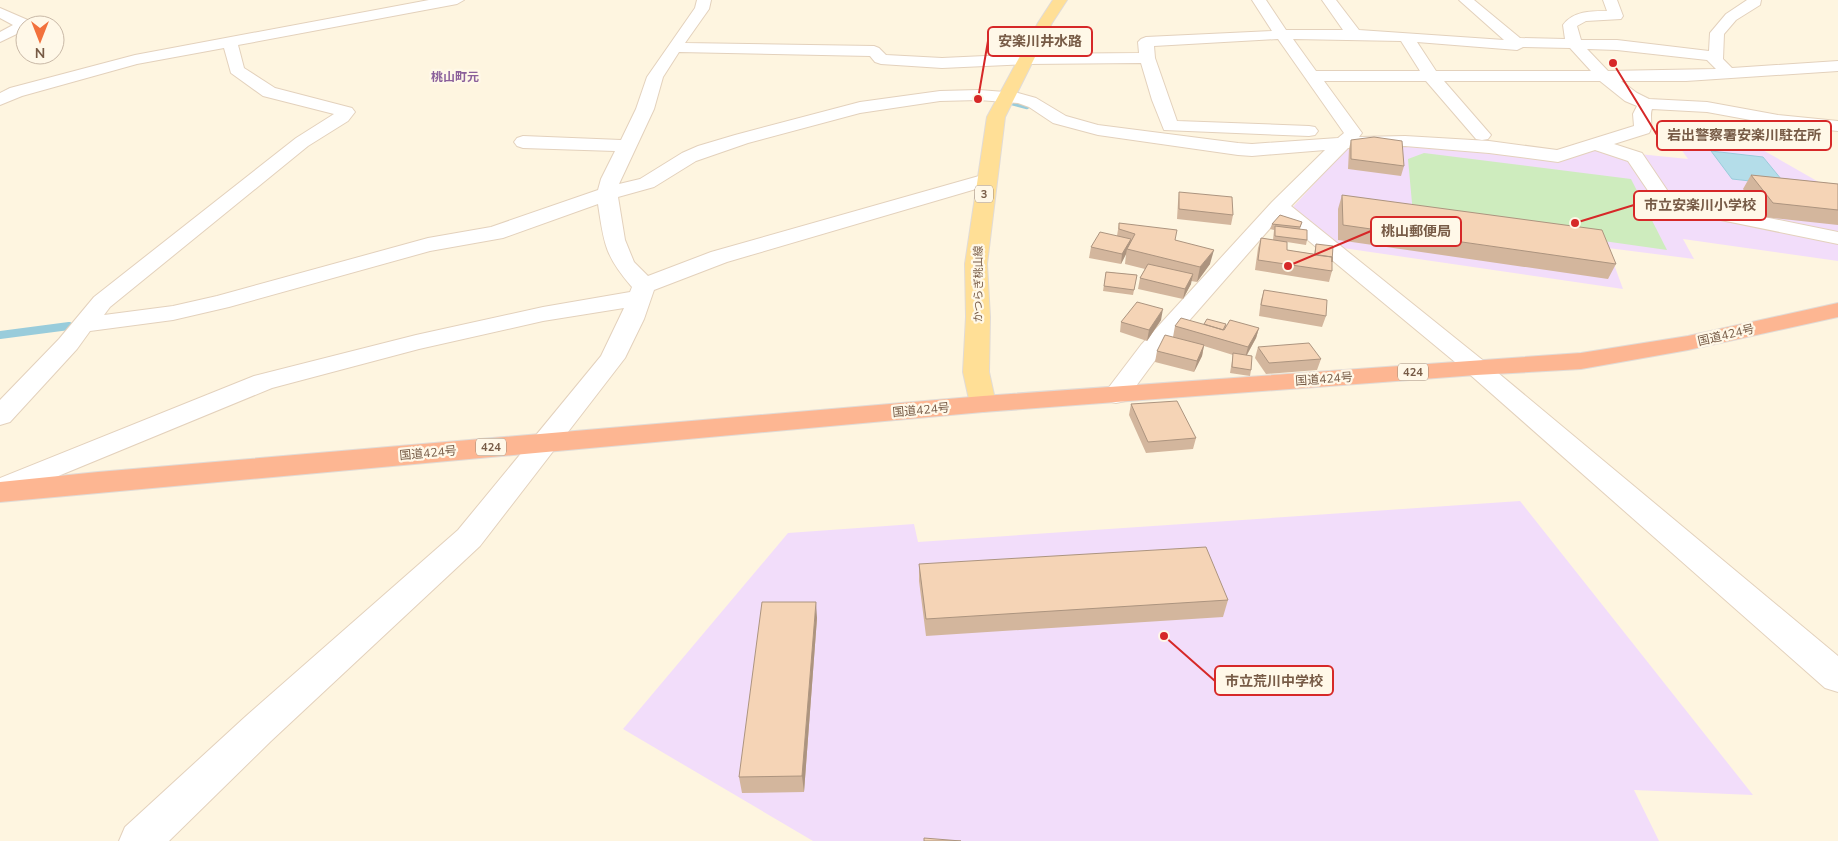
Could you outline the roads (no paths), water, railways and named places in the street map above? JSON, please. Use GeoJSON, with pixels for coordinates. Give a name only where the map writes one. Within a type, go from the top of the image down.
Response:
{"type":"FeatureCollection","features":[{"type":"Feature","properties":{"kind":"highway","name":"国道424号"},"geometry":{"type":"LineString","coordinates":[[0,491],[983,404],[1476,367],[1581,361],[1688,343],[1838,310]]}},
{"type":"Feature","properties":{"kind":"main road","name":"かつらぎ桃山線"},"geometry":{"type":"LineString","coordinates":[[983,404],[976,372],[978,318],[976,264],[996,117],[1045,23],[1060,0]]}},
{"type":"Feature","properties":{"kind":"street"},"geometry":{"type":"LineString","coordinates":[[0,100],[16,92],[135,60],[457,0]]}},
{"type":"Feature","properties":{"kind":"street"},"geometry":{"type":"LineString","coordinates":[[642,292],[624,264],[614,240],[607,194],[611,179],[645,109],[655,77],[687,28],[702,9],[704,0]]}},
{"type":"Feature","properties":{"kind":"street"},"geometry":{"type":"LineString","coordinates":[[1259,0],[1280,34],[1313,76],[1347,138]]}},
{"type":"Feature","properties":{"kind":"street"},"geometry":{"type":"LineString","coordinates":[[1330,0],[1353,33]]}},
{"type":"Feature","properties":{"kind":"street"},"geometry":{"type":"LineString","coordinates":[[1466,0],[1516,42],[1617,45],[1717,57]]}},
{"type":"Feature","properties":{"kind":"street"},"geometry":{"type":"LineString","coordinates":[[1610,0],[1616,16],[1574,19],[1570,25],[1574,44],[1604,76],[1631,97],[1646,104],[1707,107],[1778,120],[1838,126]]}},
{"type":"Feature","properties":{"kind":"street"},"geometry":{"type":"LineString","coordinates":[[1731,74],[1714,59],[1717,57],[1717,32],[1731,17],[1755,2],[1754,0]]}},
{"type":"Feature","properties":{"kind":"street"},"geometry":{"type":"LineString","coordinates":[[0,12],[25,24],[0,38]]}},
{"type":"Feature","properties":{"kind":"street"},"geometry":{"type":"LineString","coordinates":[[1516,42],[1517,45],[1353,33],[1280,34],[1146,42],[1147,58],[1170,126],[1347,138],[1426,141],[1558,156],[1643,129],[1642,114],[1646,104]]}},
{"type":"Feature","properties":{"kind":"street"},"geometry":{"type":"LineString","coordinates":[[1406,37],[1431,76],[1482,135]]}},
{"type":"Feature","properties":{"kind":"street"},"geometry":{"type":"LineString","coordinates":[[0,416],[68,344],[102,302],[302,142],[342,118],[346,112],[269,92],[237,70],[230,42]]}},
{"type":"Feature","properties":{"kind":"street"},"geometry":{"type":"LineString","coordinates":[[675,47],[874,51],[881,59],[942,63],[1027,59],[1147,58]]}},
{"type":"Feature","properties":{"kind":"street"},"geometry":{"type":"LineString","coordinates":[[1313,76],[1731,74],[1838,66]]}},
{"type":"Feature","properties":{"kind":"street"},"geometry":{"type":"LineString","coordinates":[[82,325],[173,313],[221,302],[428,245],[495,233],[607,194],[647,183],[689,157],[705,150],[807,120],[910,99],[984,94],[1004,101],[1030,100],[1052,116],[1076,125],[1238,149],[1252,150],[1347,138]]}},
{"type":"Feature","properties":{"kind":"street"},"geometry":{"type":"LineString","coordinates":[[1116,395],[1150,350],[1279,206],[1347,138]]}},
{"type":"Feature","properties":{"kind":"street"},"geometry":{"type":"LineString","coordinates":[[523,142],[628,146]]}},
{"type":"Feature","properties":{"kind":"street"},"geometry":{"type":"LineString","coordinates":[[1595,144],[1636,157],[1662,197],[1679,206],[1838,238]]}},
{"type":"Feature","properties":{"kind":"street"},"geometry":{"type":"LineString","coordinates":[[0,491],[263,382],[416,342],[642,292],[719,257],[986,180]]}},
{"type":"Feature","properties":{"kind":"street"},"geometry":{"type":"LineString","coordinates":[[1279,206],[1476,367],[1838,677]]}},
{"type":"Feature","properties":{"kind":"street"},"geometry":{"type":"LineString","coordinates":[[140,841],[258,729],[468,538],[546,443],[612,358],[632,319],[642,292]]}},
{"type":"Feature","properties":{"kind":"water"},"geometry":{"type":"Polygon","coordinates":[[[1711,151],[1763,157],[1786,185],[1732,179],[1711,151]]]}},
{"type":"Feature","properties":{"kind":"waterway"},"geometry":{"type":"LineString","coordinates":[[1012,103],[1027,107]]}},
{"type":"Feature","properties":{"kind":"waterway"},"geometry":{"type":"LineString","coordinates":[[0,335],[69,326]]}},
{"type":"Feature","properties":{"kind":"place","name":"岩出警察署安楽川駐在所"},"geometry":{"type":"Point","coordinates":[1613,63]}},
{"type":"Feature","properties":{"kind":"place","name":"安楽川井水路"},"geometry":{"type":"Point","coordinates":[978,99]}},
{"type":"Feature","properties":{"kind":"place","name":"市立安楽川小学校"},"geometry":{"type":"Point","coordinates":[1575,223]}},
{"type":"Feature","properties":{"kind":"place","name":"桃山郵便局"},"geometry":{"type":"Point","coordinates":[1288,266]}},
{"type":"Feature","properties":{"kind":"place","name":"市立荒川中学校"},"geometry":{"type":"Point","coordinates":[1164,636]}},
{"type":"Feature","properties":{"kind":"district","name":"桃山町元"},"geometry":{"type":"Point","coordinates":[455,77]}}]}
